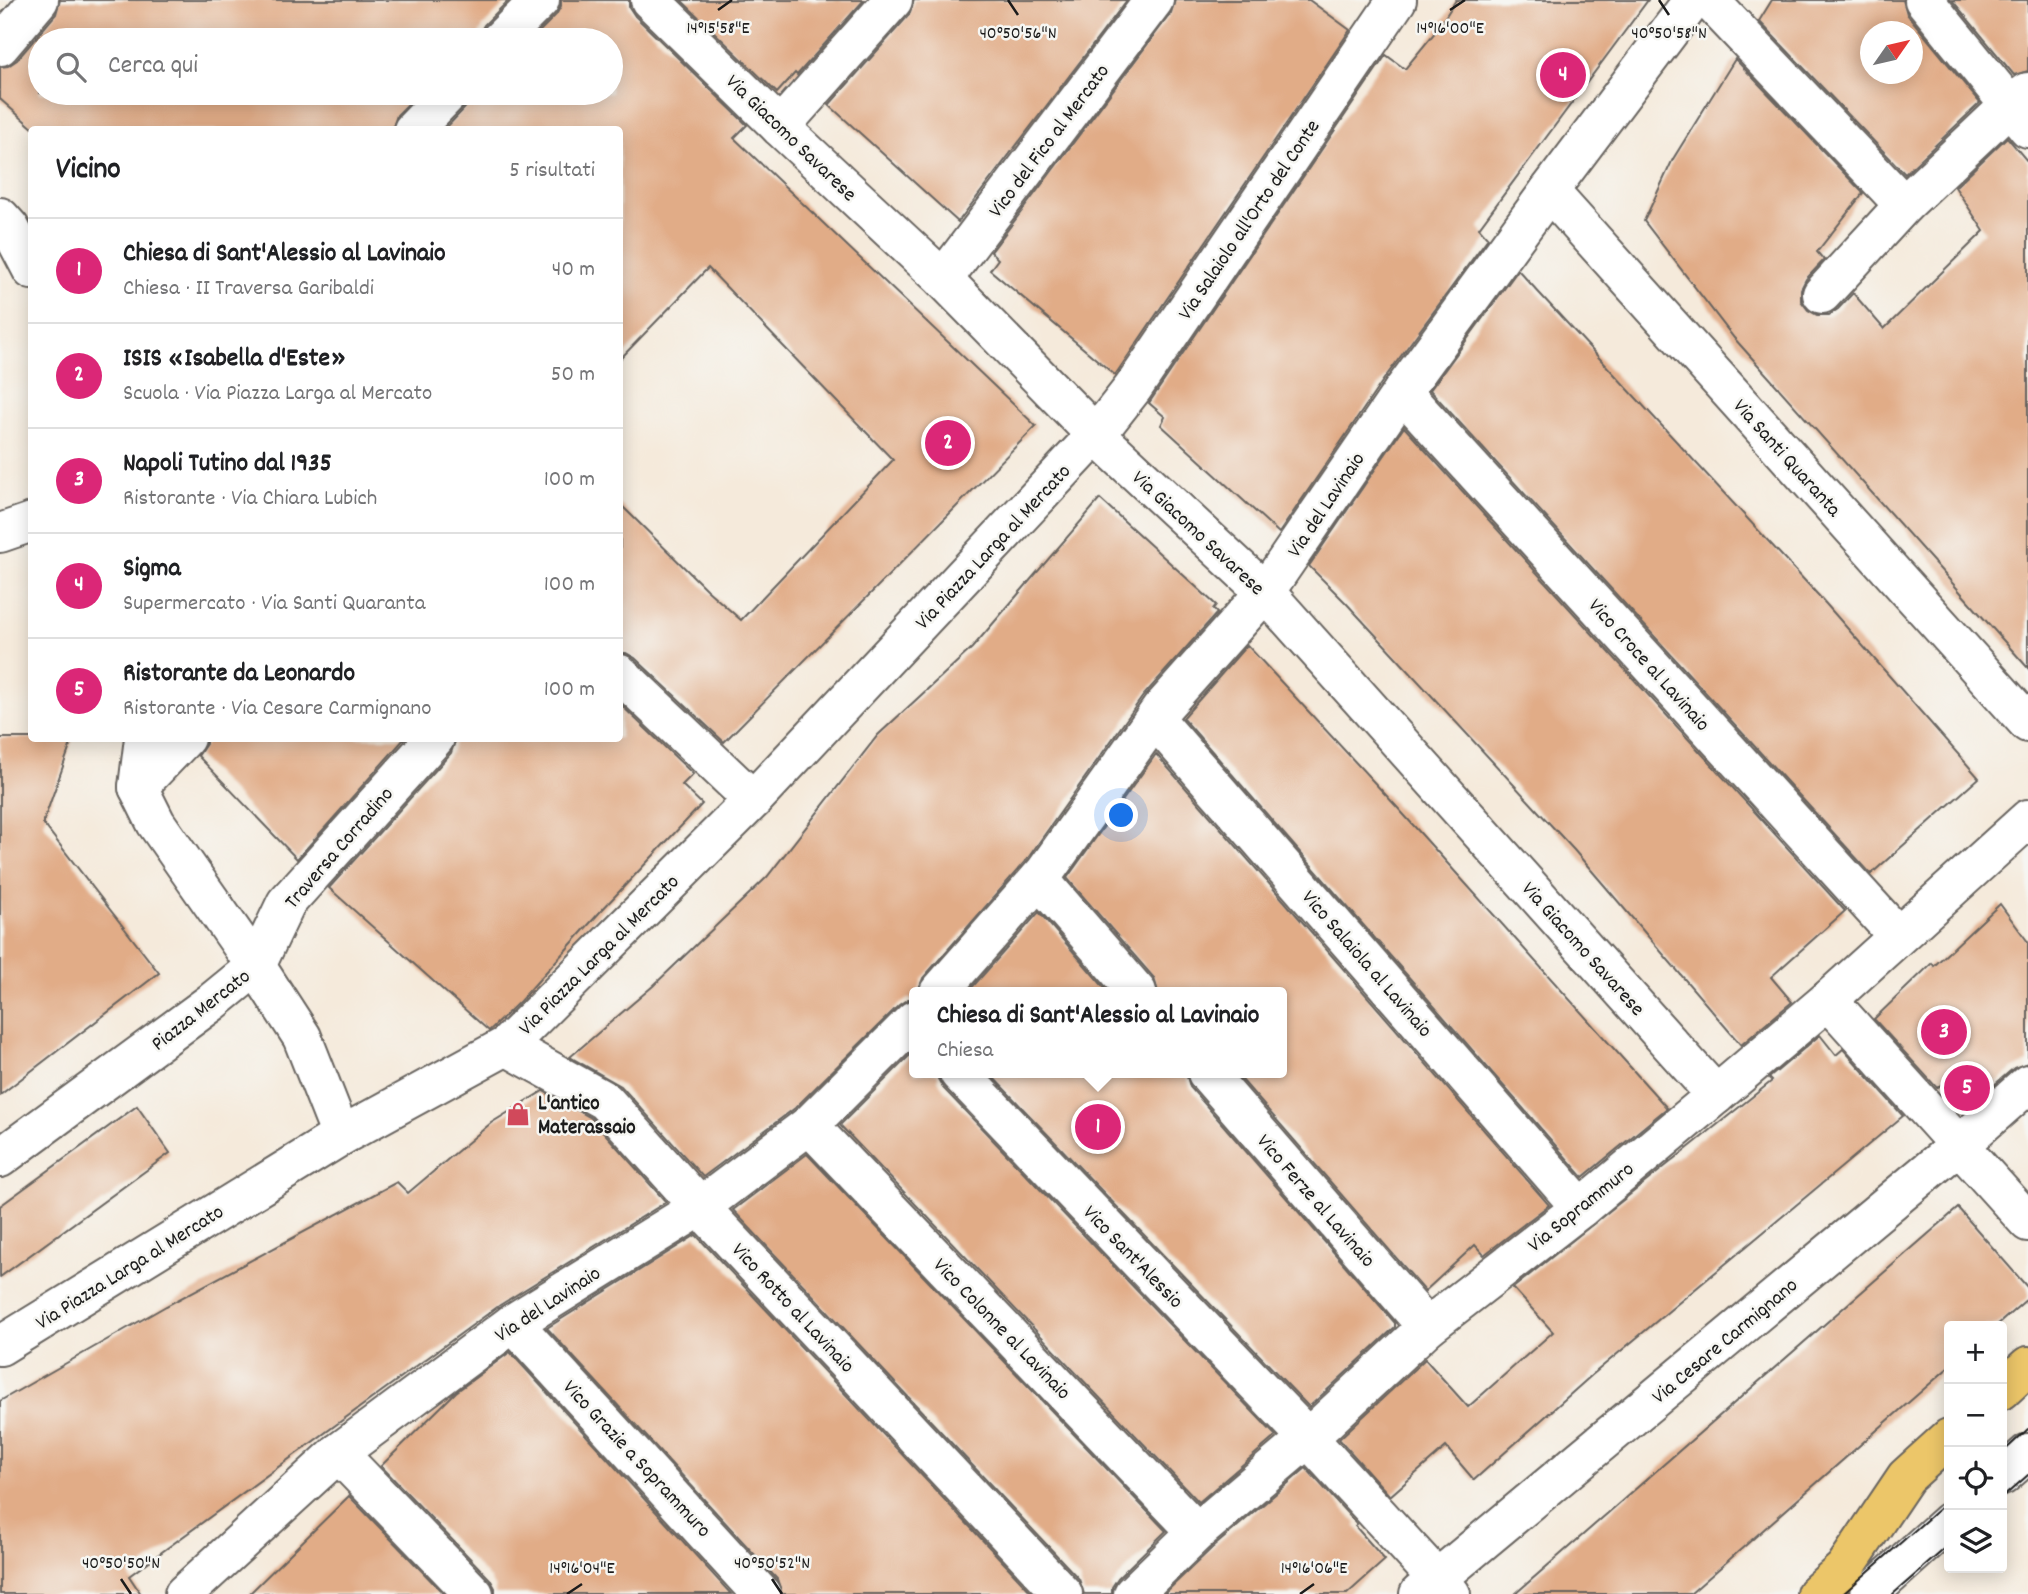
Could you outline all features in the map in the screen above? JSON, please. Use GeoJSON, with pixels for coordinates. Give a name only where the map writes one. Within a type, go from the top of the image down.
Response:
{"type":"FeatureCollection","features":[{"type":"Feature","properties":{"kind":"main road"},"geometry":{"type":"LineString","coordinates":[[2007,1385],[2028,1366]]}},
{"type":"Feature","properties":{"kind":"main road"},"geometry":{"type":"LineString","coordinates":[[1816,1594],[1860,1586],[1906,1477],[1944,1443]]}},
{"type":"Feature","properties":{"kind":"street"},"geometry":{"type":"LineString","coordinates":[[0,46],[38,0]]}},
{"type":"Feature","properties":{"kind":"street"},"geometry":{"type":"LineString","coordinates":[[512,28],[540,0]]}},
{"type":"Feature","properties":{"kind":"street","name":"Via Giacomo Savarese"},"geometry":{"type":"LineString","coordinates":[[650,0],[780,127],[943,279],[1096,435],[1265,592],[1716,1095]]}},
{"type":"Feature","properties":{"kind":"street"},"geometry":{"type":"LineString","coordinates":[[780,127],[892,0]]}},
{"type":"Feature","properties":{"kind":"street","name":"Vico del Fico al Mercato"},"geometry":{"type":"LineString","coordinates":[[943,279],[1154,0]]}},
{"type":"Feature","properties":{"kind":"street","name":"Via Salaiolo all'Orto del Conte"},"geometry":{"type":"LineString","coordinates":[[1096,435],[1133,388],[1397,0]]}},
{"type":"Feature","properties":{"kind":"street","name":"Via del Lavinaio"},"geometry":{"type":"LineString","coordinates":[[943,987],[1039,879],[1155,719],[1265,592],[1402,392],[1693,0]]}},
{"type":"Feature","properties":{"kind":"street"},"geometry":{"type":"LineString","coordinates":[[1709,0],[1905,205]]}},
{"type":"Feature","properties":{"kind":"street"},"geometry":{"type":"LineString","coordinates":[[1822,294],[1905,205],[2022,108],[1924,0]]}},
{"type":"Feature","properties":{"kind":"street"},"geometry":{"type":"LineString","coordinates":[[417,126],[437,105]]}},
{"type":"Feature","properties":{"kind":"street","name":"Via Santi Quaranta"},"geometry":{"type":"LineString","coordinates":[[1549,191],[2028,723]]}},
{"type":"Feature","properties":{"kind":"street"},"geometry":{"type":"LineString","coordinates":[[0,217],[10,228],[28,262]]}},
{"type":"Feature","properties":{"kind":"street","name":"Vico Croce al Lavinaio"},"geometry":{"type":"LineString","coordinates":[[1402,392],[1897,936]]}},
{"type":"Feature","properties":{"kind":"street","name":"Via Piazza Larga al Mercato"},"geometry":{"type":"LineString","coordinates":[[0,1346],[341,1136],[506,1046],[753,800],[1096,435]]}},
{"type":"Feature","properties":{"kind":"street"},"geometry":{"type":"LineString","coordinates":[[0,533],[28,523]]}},
{"type":"Feature","properties":{"kind":"street"},"geometry":{"type":"LineString","coordinates":[[623,677],[753,800]]}},
{"type":"Feature","properties":{"kind":"street","name":"Vico Salaiola al Lavinaio"},"geometry":{"type":"LineString","coordinates":[[1155,719],[1581,1208]]}},
{"type":"Feature","properties":{"kind":"street"},"geometry":{"type":"LineString","coordinates":[[138,787],[144,742]]}},
{"type":"Feature","properties":{"kind":"street"},"geometry":{"type":"LineString","coordinates":[[138,787],[181,742]]}},
{"type":"Feature","properties":{"kind":"street","name":"Traversa Corradino"},"geometry":{"type":"LineString","coordinates":[[256,966],[286,903],[431,742]]}},
{"type":"Feature","properties":{"kind":"street","name":"Piazza Mercato"},"geometry":{"type":"LineString","coordinates":[[0,1158],[212,1002],[256,966],[156,822],[138,787]]}},
{"type":"Feature","properties":{"kind":"street","name":"Via Soprammuro"},"geometry":{"type":"LineString","coordinates":[[1133,1594],[1197,1532],[1308,1438],[1426,1327],[1581,1208],[1716,1095],[1828,1000],[2028,818]]}},
{"type":"Feature","properties":{"kind":"street"},"geometry":{"type":"LineString","coordinates":[[1039,879],[1133,987]]}},
{"type":"Feature","properties":{"kind":"street"},"geometry":{"type":"LineString","coordinates":[[256,966],[302,1037],[341,1136]]}},
{"type":"Feature","properties":{"kind":"street"},"geometry":{"type":"LineString","coordinates":[[1828,1000],[2028,1222]]}},
{"type":"Feature","properties":{"kind":"street","name":"Via del Lavinaio"},"geometry":{"type":"LineString","coordinates":[[184,1594],[338,1453],[513,1323],[700,1207],[809,1125],[909,1027]]}},
{"type":"Feature","properties":{"kind":"street","name":"Vico Rotto al Lavinaio"},"geometry":{"type":"LineString","coordinates":[[506,1046],[605,1101],[700,1207],[1063,1594]]}},
{"type":"Feature","properties":{"kind":"street","name":"Vico Sant'Alessio"},"geometry":{"type":"LineString","coordinates":[[964,1078],[1308,1438],[1436,1589]]}},
{"type":"Feature","properties":{"kind":"street","name":"Vico Ferze al Lavinaio"},"geometry":{"type":"LineString","coordinates":[[1211,1078],[1426,1327]]}},
{"type":"Feature","properties":{"kind":"street","name":"Via Cesare Carmignano"},"geometry":{"type":"LineString","coordinates":[[1436,1589],[2028,1084]]}},
{"type":"Feature","properties":{"kind":"street","name":"Vico Colonne al Lavinaio"},"geometry":{"type":"LineString","coordinates":[[809,1125],[1197,1532]]}},
{"type":"Feature","properties":{"kind":"street","name":"Vico Grazie a Soprammuro"},"geometry":{"type":"LineString","coordinates":[[513,1323],[761,1594]]}},
{"type":"Feature","properties":{"kind":"street"},"geometry":{"type":"LineString","coordinates":[[338,1453],[474,1594]]}},
{"type":"Feature","properties":{"kind":"street"},"geometry":{"type":"LineString","coordinates":[[2007,1472],[2028,1453]]}},
{"type":"Feature","properties":{"kind":"street"},"geometry":{"type":"LineString","coordinates":[[1860,1586],[1944,1526]]}},
{"type":"Feature","properties":{"kind":"building"},"geometry":{"type":"Polygon","coordinates":[[[60,0],[509,0],[482,28],[44,28],[56,14],[60,0]]]}},
{"type":"Feature","properties":{"kind":"building"},"geometry":{"type":"Polygon","coordinates":[[[561,0],[629,0],[629,7],[635,16],[747,125],[734,138],[1036,426],[724,742],[635,658],[623,653],[623,507],[741,620],[893,460],[708,268],[623,356],[623,126],[448,126],[467,105],[623,105],[623,28],[543,28],[561,6],[561,0]]]}},
{"type":"Feature","properties":{"kind":"building"},"geometry":{"type":"Polygon","coordinates":[[[681,0],[864,0],[797,75],[795,73],[777,93],[681,0]]]}},
{"type":"Feature","properties":{"kind":"building"},"geometry":{"type":"Polygon","coordinates":[[[914,0],[1127,0],[958,222],[829,105],[909,15],[914,0]]]}},
{"type":"Feature","properties":{"kind":"building"},"geometry":{"type":"Polygon","coordinates":[[[1175,0],[1309,0],[1350,30],[1115,375],[990,270],[998,259],[991,252],[1171,13],[1175,0]]]}},
{"type":"Feature","properties":{"kind":"building"},"geometry":{"type":"Polygon","coordinates":[[[1456,0],[1648,0],[1479,228],[1488,238],[1384,379],[1279,533],[1161,425],[1165,417],[1149,403],[1386,55],[1405,69],[1437,30],[1456,0]]]}},
{"type":"Feature","properties":{"kind":"building"},"geometry":{"type":"Polygon","coordinates":[[[1772,0],[1903,0],[1907,14],[1913,21],[1860,21],[1860,84],[1923,84],[1923,34],[1980,103],[1905,174],[1759,21],[1772,0]]]}},
{"type":"Feature","properties":{"kind":"building"},"geometry":{"type":"Polygon","coordinates":[[[1952,0],[2028,0],[2028,71],[2014,75],[1952,0]]]}},
{"type":"Feature","properties":{"kind":"building"},"geometry":{"type":"Polygon","coordinates":[[[28,47],[28,105],[407,105],[397,115],[393,126],[30,126],[0,99],[0,67],[8,66],[28,47]]]}},
{"type":"Feature","properties":{"kind":"building"},"geometry":{"type":"Polygon","coordinates":[[[1735,59],[1863,193],[1817,252],[1824,260],[1806,279],[1801,289],[1801,301],[1808,310],[1817,315],[1829,315],[1853,293],[1884,329],[1984,231],[1955,187],[2007,137],[2028,162],[2028,668],[1734,338],[1644,221],[1673,159],[1735,59]]]}},
{"type":"Feature","properties":{"kind":"building"},"geometry":{"type":"Polygon","coordinates":[[[1518,270],[1819,596],[1979,778],[1871,874],[1430,390],[1518,270]]]}},
{"type":"Feature","properties":{"kind":"building"},"geometry":{"type":"Polygon","coordinates":[[[1404,427],[1845,911],[1771,977],[1792,1002],[1741,1045],[1574,850],[1309,566],[1404,427]]]}},
{"type":"Feature","properties":{"kind":"building"},"geometry":{"type":"Polygon","coordinates":[[[1100,499],[1216,605],[1213,609],[1217,613],[1143,696],[1028,858],[923,978],[920,987],[909,987],[909,999],[899,1005],[795,1108],[703,1177],[621,1086],[570,1057],[653,986],[767,877],[878,735],[972,648],[1100,499]]]}},
{"type":"Feature","properties":{"kind":"building"},"geometry":{"type":"Polygon","coordinates":[[[1247,645],[1396,806],[1667,1108],[1583,1177],[1183,718],[1247,645]]]}},
{"type":"Feature","properties":{"kind":"building"},"geometry":{"type":"Polygon","coordinates":[[[623,707],[693,774],[682,785],[702,804],[489,1031],[329,888],[451,753],[455,742],[623,742],[623,707]]]}},
{"type":"Feature","properties":{"kind":"building"},"geometry":{"type":"Polygon","coordinates":[[[0,738],[28,738],[28,742],[72,742],[43,823],[159,973],[0,1095],[0,738]]]}},
{"type":"Feature","properties":{"kind":"building"},"geometry":{"type":"Polygon","coordinates":[[[401,742],[297,859],[198,756],[206,744],[401,742]]]}},
{"type":"Feature","properties":{"kind":"building"},"geometry":{"type":"Polygon","coordinates":[[[1156,754],[1549,1205],[1484,1255],[1475,1245],[1425,1291],[1240,1078],[1287,1078],[1287,987],[1157,987],[1154,978],[1067,878],[1156,754]]]}},
{"type":"Feature","properties":{"kind":"building"},"geometry":{"type":"Polygon","coordinates":[[[2000,904],[2028,942],[2028,1063],[2014,1068],[1972,1104],[1948,1079],[1937,1088],[1874,1019],[1932,963],[1934,966],[2000,904]]]}},
{"type":"Feature","properties":{"kind":"building"},"geometry":{"type":"Polygon","coordinates":[[[1039,912],[1104,987],[972,987],[1039,912]]]}},
{"type":"Feature","properties":{"kind":"building"},"geometry":{"type":"Polygon","coordinates":[[[1820,1035],[1836,1055],[1843,1049],[1903,1116],[1592,1375],[1474,1480],[1446,1447],[1390,1496],[1339,1439],[1425,1359],[1468,1407],[1553,1332],[1513,1288],[1772,1081],[1769,1078],[1820,1035]]]}},
{"type":"Feature","properties":{"kind":"building"},"geometry":{"type":"Polygon","coordinates":[[[909,1056],[909,1078],[938,1078],[943,1088],[1276,1436],[1199,1502],[840,1125],[909,1056]]]}},
{"type":"Feature","properties":{"kind":"building"},"geometry":{"type":"Polygon","coordinates":[[[994,1078],[1187,1078],[1190,1087],[1395,1323],[1395,1327],[1309,1407],[994,1078]]]}},
{"type":"Feature","properties":{"kind":"building"},"geometry":{"type":"Polygon","coordinates":[[[543,1091],[591,1118],[666,1202],[500,1305],[129,1576],[141,1594],[0,1594],[0,1401],[166,1306],[397,1182],[408,1193],[491,1123],[543,1091]]]}},
{"type":"Feature","properties":{"kind":"building"},"geometry":{"type":"Polygon","coordinates":[[[137,1106],[170,1153],[0,1277],[0,1206],[137,1106]]]}},
{"type":"Feature","properties":{"kind":"building"},"geometry":{"type":"Polygon","coordinates":[[[807,1154],[1166,1531],[1118,1578],[1112,1587],[1112,1594],[1084,1594],[1079,1579],[733,1210],[807,1154]]]}},
{"type":"Feature","properties":{"kind":"building"},"geometry":{"type":"Polygon","coordinates":[[[1958,1208],[2028,1288],[2028,1298],[2002,1321],[1944,1321],[1944,1371],[1690,1594],[1515,1594],[1958,1208]]]}},
{"type":"Feature","properties":{"kind":"building"},"geometry":{"type":"Polygon","coordinates":[[[696,1235],[1033,1594],[782,1594],[777,1579],[547,1328],[696,1235]]]}},
{"type":"Feature","properties":{"kind":"building"},"geometry":{"type":"Polygon","coordinates":[[[510,1352],[731,1594],[495,1594],[490,1579],[381,1466],[456,1392],[510,1352]]]}},
{"type":"Feature","properties":{"kind":"building"},"geometry":{"type":"Polygon","coordinates":[[[1306,1468],[1357,1524],[1355,1526],[1385,1560],[1347,1594],[1164,1594],[1212,1548],[1306,1468]]]}},
{"type":"Feature","properties":{"kind":"building"},"geometry":{"type":"Polygon","coordinates":[[[349,1496],[444,1594],[249,1594],[349,1496]]]}},
{"type":"Feature","properties":{"kind":"tram line"},"geometry":{"type":"LineString","coordinates":[[2007,1448],[2028,1429]]}},
{"type":"Feature","properties":{"kind":"tram line"},"geometry":{"type":"LineString","coordinates":[[2007,1494],[2028,1475]]}},
{"type":"Feature","properties":{"kind":"tram line"},"geometry":{"type":"LineString","coordinates":[[1843,1594],[1944,1504]]}},
{"type":"Feature","properties":{"kind":"tram line"},"geometry":{"type":"LineString","coordinates":[[1893,1594],[1944,1549]]}},
{"type":"Feature","properties":{"kind":"place","name":"Sigma"},"geometry":{"type":"Point","coordinates":[1563,75]}},
{"type":"Feature","properties":{"kind":"place","name":"ISIS «Isabella d'Este»"},"geometry":{"type":"Point","coordinates":[948,443]}},
{"type":"Feature","properties":{"kind":"place","name":"Napoli Tutino dal 1935"},"geometry":{"type":"Point","coordinates":[1944,1032]}},
{"type":"Feature","properties":{"kind":"place","name":"Ristorante da Leonardo"},"geometry":{"type":"Point","coordinates":[1967,1088]}},
{"type":"Feature","properties":{"kind":"place","name":"L'antico Materassaio"},"geometry":{"type":"Point","coordinates":[518,1114]}},
{"type":"Feature","properties":{"kind":"place","name":"Chiesa di Sant'Alessio al Lavinaio"},"geometry":{"type":"Point","coordinates":[1098,1127]}}]}
